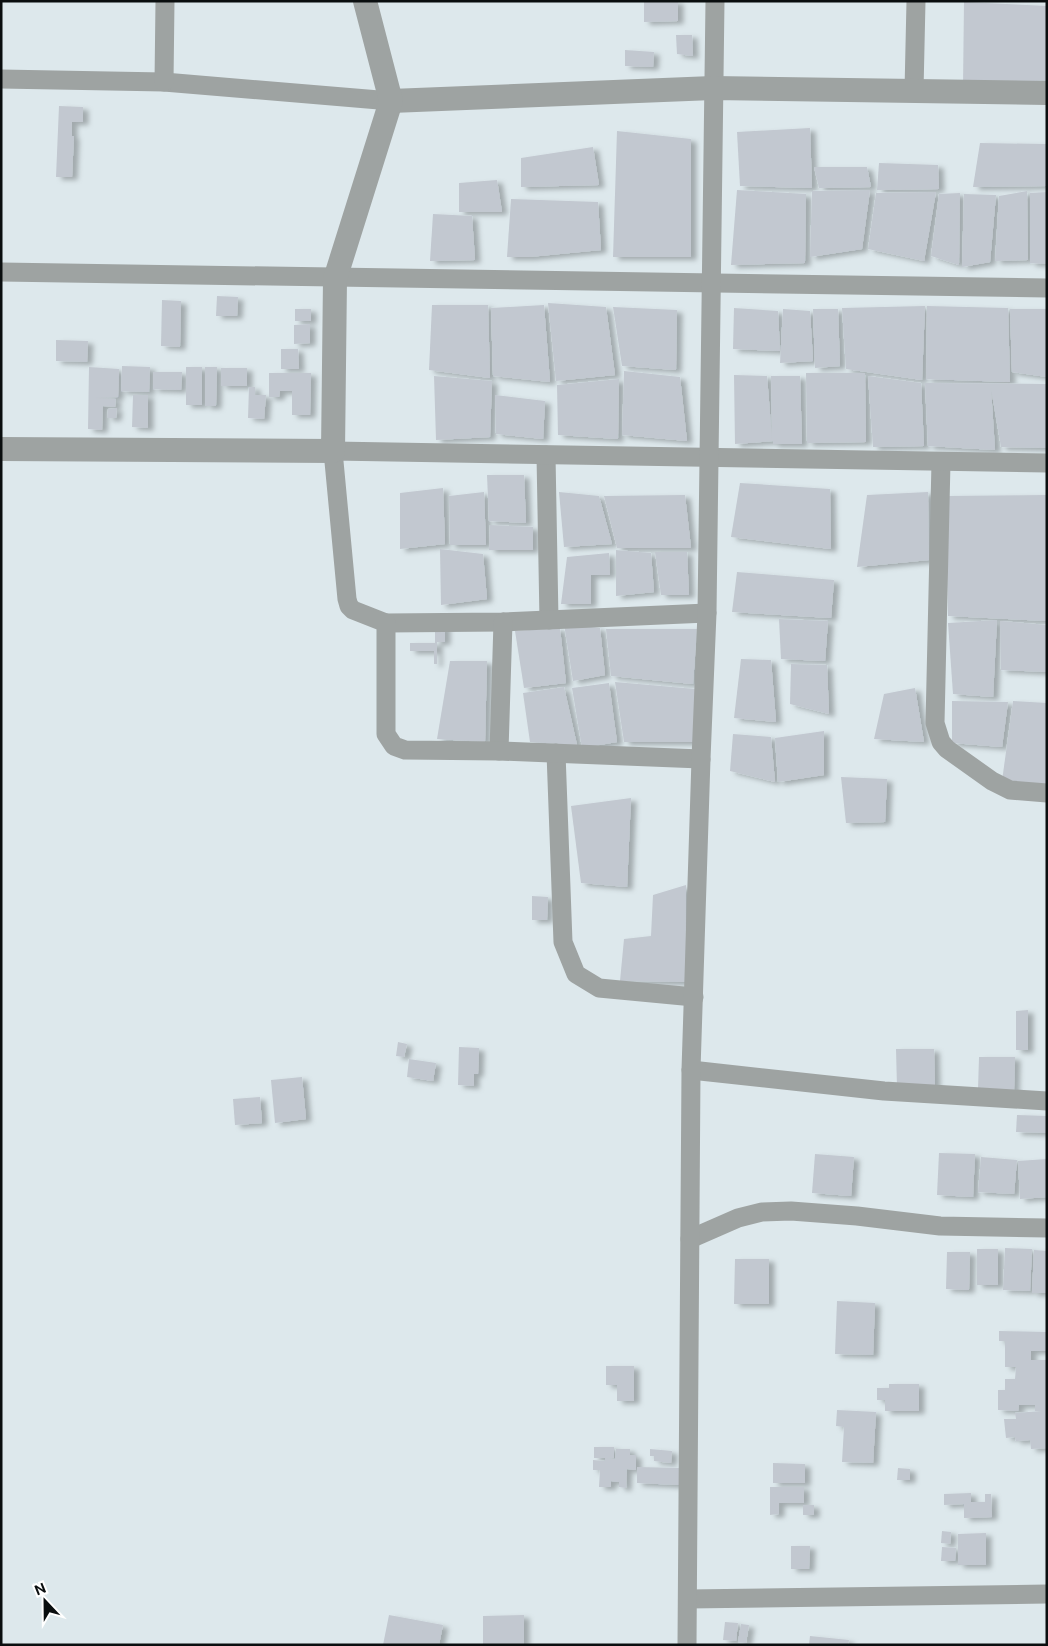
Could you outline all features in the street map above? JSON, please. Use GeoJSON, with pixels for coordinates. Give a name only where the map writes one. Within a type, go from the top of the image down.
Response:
{"type":"FeatureCollection","features":[{"type":"Feature","properties":{"kind":"street"},"geometry":{"type":"LineString","coordinates":[[164,82],[165,1]]}},
{"type":"Feature","properties":{"kind":"street"},"geometry":{"type":"LineString","coordinates":[[365,1],[391,101],[335,279],[333,451],[349,606],[353,610],[386,623],[503,622],[707,613]]}},
{"type":"Feature","properties":{"kind":"street"},"geometry":{"type":"LineString","coordinates":[[687,1645],[692,1070],[707,613],[715,1]]}},
{"type":"Feature","properties":{"kind":"street"},"geometry":{"type":"LineString","coordinates":[[914,92],[916,1]]}},
{"type":"Feature","properties":{"kind":"street"},"geometry":{"type":"LineString","coordinates":[[1,79],[164,82],[391,101],[714,88],[1047,93]]}},
{"type":"Feature","properties":{"kind":"street"},"geometry":{"type":"LineString","coordinates":[[1,272],[335,279],[1047,288]]}},
{"type":"Feature","properties":{"kind":"street"},"geometry":{"type":"LineString","coordinates":[[1,450],[333,451],[1047,463]]}},
{"type":"Feature","properties":{"kind":"street"},"geometry":{"type":"LineString","coordinates":[[546,455],[549,620]]}},
{"type":"Feature","properties":{"kind":"street"},"geometry":{"type":"LineString","coordinates":[[941,462],[935,723],[941,742],[947,749],[992,781],[1010,790],[1047,793]]}},
{"type":"Feature","properties":{"kind":"street"},"geometry":{"type":"LineString","coordinates":[[500,751],[503,622]]}},
{"type":"Feature","properties":{"kind":"street"},"geometry":{"type":"LineString","coordinates":[[386,623],[386,734],[394,746],[405,750],[500,751],[701,759]]}},
{"type":"Feature","properties":{"kind":"street"},"geometry":{"type":"LineString","coordinates":[[556,753],[563,942],[576,974],[600,988],[694,997]]}},
{"type":"Feature","properties":{"kind":"street"},"geometry":{"type":"LineString","coordinates":[[692,1070],[884,1090],[1047,1101]]}},
{"type":"Feature","properties":{"kind":"street"},"geometry":{"type":"LineString","coordinates":[[690,1239],[738,1218],[762,1212],[790,1211],[857,1216],[940,1226],[1047,1228]]}},
{"type":"Feature","properties":{"kind":"street"},"geometry":{"type":"LineString","coordinates":[[688,1599],[1047,1594]]}},
{"type":"Feature","properties":{"kind":"building"},"geometry":{"type":"Polygon","coordinates":[[[644,1],[678,1],[678,21],[644,22],[644,1]]]}},
{"type":"Feature","properties":{"kind":"building"},"geometry":{"type":"Polygon","coordinates":[[[964,2],[1047,6],[1047,80],[963,87],[964,2]]]}},
{"type":"Feature","properties":{"kind":"building"},"geometry":{"type":"Polygon","coordinates":[[[676,35],[692,35],[693,56],[677,54],[676,35]]]}},
{"type":"Feature","properties":{"kind":"building"},"geometry":{"type":"Polygon","coordinates":[[[625,50],[654,52],[653,67],[625,66],[625,50]]]}},
{"type":"Feature","properties":{"kind":"building"},"geometry":{"type":"Polygon","coordinates":[[[59,106],[83,107],[83,122],[72,122],[72,136],[74,136],[72,177],[56,177],[59,106]]]}},
{"type":"Feature","properties":{"kind":"building"},"geometry":{"type":"Polygon","coordinates":[[[810,128],[812,188],[740,186],[737,132],[810,128]]]}},
{"type":"Feature","properties":{"kind":"building"},"geometry":{"type":"Polygon","coordinates":[[[617,131],[691,139],[691,257],[613,257],[617,131]]]}},
{"type":"Feature","properties":{"kind":"building"},"geometry":{"type":"Polygon","coordinates":[[[980,143],[1047,144],[1047,186],[973,187],[980,143]]]}},
{"type":"Feature","properties":{"kind":"building"},"geometry":{"type":"Polygon","coordinates":[[[593,147],[599,185],[521,187],[521,158],[593,147]]]}},
{"type":"Feature","properties":{"kind":"building"},"geometry":{"type":"Polygon","coordinates":[[[879,163],[938,165],[939,189],[877,190],[879,163]]]}},
{"type":"Feature","properties":{"kind":"building"},"geometry":{"type":"Polygon","coordinates":[[[814,167],[867,167],[871,187],[819,188],[814,167]]]}},
{"type":"Feature","properties":{"kind":"building"},"geometry":{"type":"Polygon","coordinates":[[[497,180],[502,212],[459,212],[459,183],[497,180]]]}},
{"type":"Feature","properties":{"kind":"building"},"geometry":{"type":"Polygon","coordinates":[[[737,190],[806,194],[805,263],[731,265],[737,190]]]}},
{"type":"Feature","properties":{"kind":"building"},"geometry":{"type":"Polygon","coordinates":[[[870,190],[862,249],[810,257],[812,191],[870,190]]]}},
{"type":"Feature","properties":{"kind":"building"},"geometry":{"type":"Polygon","coordinates":[[[1027,191],[1028,260],[995,261],[999,196],[1027,191]]]}},
{"type":"Feature","properties":{"kind":"building"},"geometry":{"type":"Polygon","coordinates":[[[936,192],[924,261],[868,249],[876,193],[936,192]]]}},
{"type":"Feature","properties":{"kind":"building"},"geometry":{"type":"Polygon","coordinates":[[[1047,192],[1047,264],[1030,263],[1030,193],[1047,192]]]}},
{"type":"Feature","properties":{"kind":"building"},"geometry":{"type":"Polygon","coordinates":[[[960,193],[959,265],[931,256],[939,194],[960,193]]]}},
{"type":"Feature","properties":{"kind":"building"},"geometry":{"type":"Polygon","coordinates":[[[964,194],[996,195],[990,262],[962,267],[964,194]]]}},
{"type":"Feature","properties":{"kind":"building"},"geometry":{"type":"Polygon","coordinates":[[[511,199],[598,202],[601,250],[529,257],[507,257],[511,199]]]}},
{"type":"Feature","properties":{"kind":"building"},"geometry":{"type":"Polygon","coordinates":[[[433,214],[472,216],[475,260],[430,261],[433,214]]]}},
{"type":"Feature","properties":{"kind":"building"},"geometry":{"type":"Polygon","coordinates":[[[217,296],[238,297],[237,316],[216,316],[217,296]]]}},
{"type":"Feature","properties":{"kind":"building"},"geometry":{"type":"Polygon","coordinates":[[[162,300],[181,301],[180,347],[161,346],[162,300]]]}},
{"type":"Feature","properties":{"kind":"building"},"geometry":{"type":"Polygon","coordinates":[[[548,303],[606,307],[615,375],[556,381],[548,303]]]}},
{"type":"Feature","properties":{"kind":"building"},"geometry":{"type":"Polygon","coordinates":[[[432,305],[488,305],[490,378],[429,370],[432,305]]]}},
{"type":"Feature","properties":{"kind":"building"},"geometry":{"type":"Polygon","coordinates":[[[544,305],[550,382],[493,376],[491,308],[544,305]]]}},
{"type":"Feature","properties":{"kind":"building"},"geometry":{"type":"Polygon","coordinates":[[[925,306],[922,380],[846,369],[842,308],[925,306]]]}},
{"type":"Feature","properties":{"kind":"building"},"geometry":{"type":"Polygon","coordinates":[[[927,306],[1008,308],[1010,382],[926,379],[927,306]]]}},
{"type":"Feature","properties":{"kind":"building"},"geometry":{"type":"Polygon","coordinates":[[[613,307],[677,310],[676,370],[622,366],[613,307]]]}},
{"type":"Feature","properties":{"kind":"building"},"geometry":{"type":"Polygon","coordinates":[[[734,308],[778,311],[780,351],[733,349],[734,308]]]}},
{"type":"Feature","properties":{"kind":"building"},"geometry":{"type":"Polygon","coordinates":[[[295,309],[311,309],[311,321],[295,321],[295,309]]]}},
{"type":"Feature","properties":{"kind":"building"},"geometry":{"type":"Polygon","coordinates":[[[783,309],[810,311],[813,361],[780,363],[783,309]]]}},
{"type":"Feature","properties":{"kind":"building"},"geometry":{"type":"Polygon","coordinates":[[[813,309],[838,309],[840,366],[815,368],[813,309]]]}},
{"type":"Feature","properties":{"kind":"building"},"geometry":{"type":"Polygon","coordinates":[[[1010,309],[1047,309],[1047,377],[1012,372],[1010,309]]]}},
{"type":"Feature","properties":{"kind":"building"},"geometry":{"type":"Polygon","coordinates":[[[310,324],[310,343],[294,344],[294,325],[310,324]]]}},
{"type":"Feature","properties":{"kind":"building"},"geometry":{"type":"Polygon","coordinates":[[[56,340],[88,341],[87,362],[56,361],[56,340]]]}},
{"type":"Feature","properties":{"kind":"building"},"geometry":{"type":"Polygon","coordinates":[[[281,349],[298,349],[299,369],[281,369],[281,349]]]}},
{"type":"Feature","properties":{"kind":"building"},"geometry":{"type":"Polygon","coordinates":[[[122,366],[150,367],[149,392],[121,391],[122,366]]]}},
{"type":"Feature","properties":{"kind":"building"},"geometry":{"type":"Polygon","coordinates":[[[89,367],[119,369],[118,397],[95,398],[116,399],[115,407],[103,406],[102,430],[88,429],[89,367]]]}},
{"type":"Feature","properties":{"kind":"building"},"geometry":{"type":"Polygon","coordinates":[[[186,367],[202,367],[202,405],[186,405],[186,367]]]}},
{"type":"Feature","properties":{"kind":"building"},"geometry":{"type":"Polygon","coordinates":[[[205,367],[217,367],[216,406],[205,406],[205,367]]]}},
{"type":"Feature","properties":{"kind":"building"},"geometry":{"type":"Polygon","coordinates":[[[221,368],[247,368],[247,386],[221,386],[221,368]]]}},
{"type":"Feature","properties":{"kind":"building"},"geometry":{"type":"Polygon","coordinates":[[[624,371],[680,377],[687,441],[622,435],[624,371]]]}},
{"type":"Feature","properties":{"kind":"building"},"geometry":{"type":"Polygon","coordinates":[[[153,372],[182,372],[181,390],[153,389],[153,372]]]}},
{"type":"Feature","properties":{"kind":"building"},"geometry":{"type":"Polygon","coordinates":[[[269,373],[311,373],[310,415],[292,415],[292,391],[280,391],[279,397],[269,397],[269,373]]]}},
{"type":"Feature","properties":{"kind":"building"},"geometry":{"type":"Polygon","coordinates":[[[806,373],[865,373],[866,442],[807,443],[806,373]]]}},
{"type":"Feature","properties":{"kind":"building"},"geometry":{"type":"Polygon","coordinates":[[[734,375],[767,376],[772,439],[771,376],[800,376],[802,444],[773,444],[773,441],[735,444],[734,375]]]}},
{"type":"Feature","properties":{"kind":"building"},"geometry":{"type":"Polygon","coordinates":[[[434,376],[492,381],[490,437],[436,440],[434,376]]]}},
{"type":"Feature","properties":{"kind":"building"},"geometry":{"type":"Polygon","coordinates":[[[868,376],[921,383],[924,446],[873,447],[868,376]]]}},
{"type":"Feature","properties":{"kind":"building"},"geometry":{"type":"Polygon","coordinates":[[[619,379],[618,439],[558,435],[557,385],[619,379]]]}},
{"type":"Feature","properties":{"kind":"building"},"geometry":{"type":"Polygon","coordinates":[[[925,383],[1047,384],[1047,448],[1001,447],[991,388],[995,450],[928,446],[925,383]]]}},
{"type":"Feature","properties":{"kind":"building"},"geometry":{"type":"Polygon","coordinates":[[[249,387],[255,387],[255,395],[266,395],[264,419],[248,418],[249,387]]]}},
{"type":"Feature","properties":{"kind":"building"},"geometry":{"type":"Polygon","coordinates":[[[133,395],[148,395],[148,428],[132,427],[133,395]]]}},
{"type":"Feature","properties":{"kind":"building"},"geometry":{"type":"Polygon","coordinates":[[[495,395],[545,401],[543,439],[496,434],[495,395]]]}},
{"type":"Feature","properties":{"kind":"building"},"geometry":{"type":"Polygon","coordinates":[[[117,408],[116,418],[107,418],[108,409],[117,408]]]}},
{"type":"Feature","properties":{"kind":"building"},"geometry":{"type":"Polygon","coordinates":[[[487,475],[524,475],[526,523],[489,521],[487,475]]]}},
{"type":"Feature","properties":{"kind":"building"},"geometry":{"type":"Polygon","coordinates":[[[740,483],[830,489],[831,549],[731,537],[740,483]]]}},
{"type":"Feature","properties":{"kind":"building"},"geometry":{"type":"Polygon","coordinates":[[[443,488],[445,544],[400,549],[400,493],[443,488]]]}},
{"type":"Feature","properties":{"kind":"building"},"geometry":{"type":"Polygon","coordinates":[[[484,492],[486,545],[450,545],[449,496],[484,492]]]}},
{"type":"Feature","properties":{"kind":"building"},"geometry":{"type":"Polygon","coordinates":[[[559,492],[599,496],[612,544],[564,547],[559,492]]]}},
{"type":"Feature","properties":{"kind":"building"},"geometry":{"type":"Polygon","coordinates":[[[928,492],[929,560],[857,567],[867,495],[928,492]]]}},
{"type":"Feature","properties":{"kind":"building"},"geometry":{"type":"Polygon","coordinates":[[[685,495],[691,548],[617,548],[604,496],[685,495]]]}},
{"type":"Feature","properties":{"kind":"building"},"geometry":{"type":"Polygon","coordinates":[[[1047,495],[1047,621],[948,616],[946,496],[1047,495]]]}},
{"type":"Feature","properties":{"kind":"building"},"geometry":{"type":"Polygon","coordinates":[[[490,525],[533,527],[533,550],[489,550],[490,525]]]}},
{"type":"Feature","properties":{"kind":"building"},"geometry":{"type":"Polygon","coordinates":[[[440,549],[483,554],[487,599],[441,605],[440,549]]]}},
{"type":"Feature","properties":{"kind":"building"},"geometry":{"type":"Polygon","coordinates":[[[616,550],[651,553],[654,592],[616,596],[616,550]]]}},
{"type":"Feature","properties":{"kind":"building"},"geometry":{"type":"Polygon","coordinates":[[[655,552],[687,552],[689,595],[661,595],[655,552]]]}},
{"type":"Feature","properties":{"kind":"building"},"geometry":{"type":"Polygon","coordinates":[[[609,553],[610,575],[591,575],[591,604],[561,604],[567,557],[609,553]]]}},
{"type":"Feature","properties":{"kind":"building"},"geometry":{"type":"Polygon","coordinates":[[[737,572],[834,580],[831,618],[732,612],[737,572]]]}},
{"type":"Feature","properties":{"kind":"building"},"geometry":{"type":"Polygon","coordinates":[[[779,619],[828,621],[825,661],[781,659],[779,619]]]}},
{"type":"Feature","properties":{"kind":"building"},"geometry":{"type":"Polygon","coordinates":[[[997,620],[993,697],[953,694],[948,623],[997,620]]]}},
{"type":"Feature","properties":{"kind":"building"},"geometry":{"type":"Polygon","coordinates":[[[1000,621],[1047,625],[1047,672],[1001,670],[1000,621]]]}},
{"type":"Feature","properties":{"kind":"building"},"geometry":{"type":"Polygon","coordinates":[[[445,623],[445,642],[437,642],[437,664],[434,664],[434,651],[410,651],[410,643],[435,643],[435,626],[445,623]]]}},
{"type":"Feature","properties":{"kind":"building"},"geometry":{"type":"Polygon","coordinates":[[[564,624],[600,628],[605,675],[573,681],[564,624]]]}},
{"type":"Feature","properties":{"kind":"building"},"geometry":{"type":"Polygon","coordinates":[[[560,628],[566,683],[524,688],[515,631],[560,628]]]}},
{"type":"Feature","properties":{"kind":"building"},"geometry":{"type":"Polygon","coordinates":[[[606,629],[697,629],[693,684],[611,676],[606,629]]]}},
{"type":"Feature","properties":{"kind":"building"},"geometry":{"type":"Polygon","coordinates":[[[741,659],[771,660],[776,722],[734,718],[741,659]]]}},
{"type":"Feature","properties":{"kind":"building"},"geometry":{"type":"Polygon","coordinates":[[[450,661],[487,661],[485,742],[437,739],[450,661]]]}},
{"type":"Feature","properties":{"kind":"building"},"geometry":{"type":"Polygon","coordinates":[[[791,664],[827,665],[829,714],[790,704],[791,664]]]}},
{"type":"Feature","properties":{"kind":"building"},"geometry":{"type":"Polygon","coordinates":[[[615,682],[695,689],[698,742],[624,742],[615,682]]]}},
{"type":"Feature","properties":{"kind":"building"},"geometry":{"type":"Polygon","coordinates":[[[609,683],[617,742],[582,748],[572,688],[609,683]]]}},
{"type":"Feature","properties":{"kind":"building"},"geometry":{"type":"Polygon","coordinates":[[[564,687],[577,745],[530,742],[523,693],[564,687]]]}},
{"type":"Feature","properties":{"kind":"building"},"geometry":{"type":"Polygon","coordinates":[[[915,688],[924,742],[874,739],[884,694],[915,688]]]}},
{"type":"Feature","properties":{"kind":"building"},"geometry":{"type":"Polygon","coordinates":[[[952,701],[1008,702],[1002,747],[952,743],[952,701]]]}},
{"type":"Feature","properties":{"kind":"building"},"geometry":{"type":"Polygon","coordinates":[[[1013,701],[1047,703],[1047,787],[1002,781],[1013,701]]]}},
{"type":"Feature","properties":{"kind":"building"},"geometry":{"type":"Polygon","coordinates":[[[824,731],[824,775],[778,782],[775,738],[824,731]]]}},
{"type":"Feature","properties":{"kind":"building"},"geometry":{"type":"Polygon","coordinates":[[[733,734],[771,737],[775,782],[730,771],[733,734]]]}},
{"type":"Feature","properties":{"kind":"building"},"geometry":{"type":"Polygon","coordinates":[[[841,777],[887,779],[885,822],[846,823],[841,777]]]}},
{"type":"Feature","properties":{"kind":"building"},"geometry":{"type":"Polygon","coordinates":[[[631,798],[627,887],[581,883],[571,806],[631,798]]]}},
{"type":"Feature","properties":{"kind":"building"},"geometry":{"type":"Polygon","coordinates":[[[686,885],[685,982],[620,981],[624,939],[651,936],[653,895],[686,885]]]}},
{"type":"Feature","properties":{"kind":"building"},"geometry":{"type":"Polygon","coordinates":[[[532,896],[548,897],[547,920],[532,920],[532,896]]]}},
{"type":"Feature","properties":{"kind":"building"},"geometry":{"type":"Polygon","coordinates":[[[1028,1010],[1028,1050],[1016,1050],[1016,1011],[1028,1010]]]}},
{"type":"Feature","properties":{"kind":"building"},"geometry":{"type":"Polygon","coordinates":[[[398,1042],[407,1044],[404,1057],[396,1056],[398,1042]]]}},
{"type":"Feature","properties":{"kind":"building"},"geometry":{"type":"Polygon","coordinates":[[[459,1047],[479,1048],[478,1074],[474,1074],[474,1086],[458,1085],[459,1047]]]}},
{"type":"Feature","properties":{"kind":"building"},"geometry":{"type":"Polygon","coordinates":[[[896,1049],[934,1049],[935,1086],[897,1087],[896,1049]]]}},
{"type":"Feature","properties":{"kind":"building"},"geometry":{"type":"Polygon","coordinates":[[[979,1057],[1015,1057],[1014,1091],[978,1090],[979,1057]]]}},
{"type":"Feature","properties":{"kind":"building"},"geometry":{"type":"Polygon","coordinates":[[[409,1059],[436,1063],[433,1081],[407,1077],[409,1059]]]}},
{"type":"Feature","properties":{"kind":"building"},"geometry":{"type":"Polygon","coordinates":[[[302,1077],[306,1119],[275,1123],[271,1080],[302,1077]]]}},
{"type":"Feature","properties":{"kind":"building"},"geometry":{"type":"Polygon","coordinates":[[[260,1097],[262,1123],[235,1125],[233,1099],[260,1097]]]}},
{"type":"Feature","properties":{"kind":"building"},"geometry":{"type":"Polygon","coordinates":[[[1017,1115],[1047,1116],[1047,1133],[1016,1132],[1017,1115]]]}},
{"type":"Feature","properties":{"kind":"building"},"geometry":{"type":"Polygon","coordinates":[[[939,1153],[975,1154],[973,1197],[937,1195],[939,1153]]]}},
{"type":"Feature","properties":{"kind":"building"},"geometry":{"type":"Polygon","coordinates":[[[815,1154],[854,1157],[851,1196],[812,1193],[815,1154]]]}},
{"type":"Feature","properties":{"kind":"building"},"geometry":{"type":"Polygon","coordinates":[[[981,1157],[1017,1160],[1014,1194],[978,1192],[981,1157]]]}},
{"type":"Feature","properties":{"kind":"building"},"geometry":{"type":"Polygon","coordinates":[[[1047,1159],[1047,1197],[1020,1199],[1018,1161],[1047,1159]]]}},
{"type":"Feature","properties":{"kind":"building"},"geometry":{"type":"Polygon","coordinates":[[[1005,1248],[1032,1249],[1030,1291],[1003,1290],[1005,1248]]]}},
{"type":"Feature","properties":{"kind":"building"},"geometry":{"type":"Polygon","coordinates":[[[977,1249],[998,1249],[998,1285],[977,1285],[977,1249]]]}},
{"type":"Feature","properties":{"kind":"building"},"geometry":{"type":"Polygon","coordinates":[[[1034,1250],[1047,1251],[1047,1293],[1032,1293],[1034,1250]]]}},
{"type":"Feature","properties":{"kind":"building"},"geometry":{"type":"Polygon","coordinates":[[[947,1252],[970,1252],[969,1290],[946,1289],[947,1252]]]}},
{"type":"Feature","properties":{"kind":"building"},"geometry":{"type":"Polygon","coordinates":[[[735,1259],[769,1259],[769,1304],[734,1304],[735,1259]]]}},
{"type":"Feature","properties":{"kind":"building"},"geometry":{"type":"Polygon","coordinates":[[[837,1301],[875,1303],[873,1355],[835,1354],[837,1301]]]}},
{"type":"Feature","properties":{"kind":"building"},"geometry":{"type":"Polygon","coordinates":[[[999,1331],[1047,1332],[1047,1351],[1031,1351],[1031,1360],[1047,1360],[1047,1448],[1031,1449],[1030,1440],[1016,1441],[1015,1437],[1006,1438],[1004,1419],[1016,1419],[1015,1413],[1042,1411],[1035,1411],[1035,1405],[1019,1405],[1018,1411],[998,1410],[998,1390],[1005,1390],[1005,1379],[1015,1379],[1016,1367],[1005,1367],[1005,1341],[999,1341],[999,1331]]]}},
{"type":"Feature","properties":{"kind":"building"},"geometry":{"type":"Polygon","coordinates":[[[606,1366],[634,1366],[634,1401],[617,1401],[617,1385],[606,1385],[606,1366]]]}},
{"type":"Feature","properties":{"kind":"building"},"geometry":{"type":"Polygon","coordinates":[[[889,1384],[919,1384],[919,1411],[885,1411],[885,1400],[877,1400],[877,1388],[889,1388],[889,1384]]]}},
{"type":"Feature","properties":{"kind":"building"},"geometry":{"type":"Polygon","coordinates":[[[837,1410],[876,1412],[873,1463],[842,1462],[844,1427],[836,1426],[837,1410]]]}},
{"type":"Feature","properties":{"kind":"building"},"geometry":{"type":"Polygon","coordinates":[[[594,1447],[614,1447],[614,1458],[594,1458],[594,1447]]]}},
{"type":"Feature","properties":{"kind":"building"},"geometry":{"type":"Polygon","coordinates":[[[616,1449],[630,1449],[630,1455],[636,1455],[636,1470],[627,1469],[626,1488],[619,1487],[619,1482],[611,1481],[611,1487],[599,1487],[600,1470],[593,1470],[593,1460],[605,1461],[605,1458],[615,1459],[616,1449]]]}},
{"type":"Feature","properties":{"kind":"building"},"geometry":{"type":"Polygon","coordinates":[[[650,1449],[672,1451],[671,1463],[654,1461],[654,1456],[650,1456],[650,1449]]]}},
{"type":"Feature","properties":{"kind":"building"},"geometry":{"type":"Polygon","coordinates":[[[773,1463],[805,1464],[805,1483],[773,1483],[773,1463]]]}},
{"type":"Feature","properties":{"kind":"building"},"geometry":{"type":"Polygon","coordinates":[[[637,1467],[680,1468],[679,1485],[637,1483],[637,1467]]]}},
{"type":"Feature","properties":{"kind":"building"},"geometry":{"type":"Polygon","coordinates":[[[898,1468],[910,1469],[910,1480],[897,1480],[898,1468]]]}},
{"type":"Feature","properties":{"kind":"building"},"geometry":{"type":"Polygon","coordinates":[[[770,1487],[804,1487],[804,1503],[779,1503],[779,1514],[770,1515],[770,1487]]]}},
{"type":"Feature","properties":{"kind":"building"},"geometry":{"type":"Polygon","coordinates":[[[971,1493],[971,1502],[985,1502],[985,1494],[991,1494],[992,1517],[964,1518],[964,1504],[944,1505],[944,1494],[971,1493]]]}},
{"type":"Feature","properties":{"kind":"building"},"geometry":{"type":"Polygon","coordinates":[[[803,1505],[814,1505],[814,1515],[803,1515],[803,1505]]]}},
{"type":"Feature","properties":{"kind":"building"},"geometry":{"type":"Polygon","coordinates":[[[942,1531],[951,1532],[950,1544],[941,1543],[942,1531]]]}},
{"type":"Feature","properties":{"kind":"building"},"geometry":{"type":"Polygon","coordinates":[[[986,1533],[986,1565],[958,1565],[958,1534],[986,1533]]]}},
{"type":"Feature","properties":{"kind":"building"},"geometry":{"type":"Polygon","coordinates":[[[791,1546],[810,1546],[809,1569],[791,1569],[791,1546]]]}},
{"type":"Feature","properties":{"kind":"building"},"geometry":{"type":"Polygon","coordinates":[[[942,1547],[956,1548],[955,1561],[941,1561],[942,1547]]]}},
{"type":"Feature","properties":{"kind":"building"},"geometry":{"type":"Polygon","coordinates":[[[389,1615],[443,1625],[439,1645],[383,1645],[389,1615]]]}},
{"type":"Feature","properties":{"kind":"building"},"geometry":{"type":"Polygon","coordinates":[[[524,1615],[524,1645],[483,1645],[483,1616],[524,1615]]]}},
{"type":"Feature","properties":{"kind":"building"},"geometry":{"type":"Polygon","coordinates":[[[725,1622],[738,1623],[736,1641],[723,1640],[725,1622]]]}},
{"type":"Feature","properties":{"kind":"building"},"geometry":{"type":"Polygon","coordinates":[[[741,1624],[749,1625],[746,1643],[738,1642],[741,1624]]]}},
{"type":"Feature","properties":{"kind":"building"},"geometry":{"type":"Polygon","coordinates":[[[810,1636],[849,1640],[848,1645],[809,1645],[810,1636]]]}}]}
